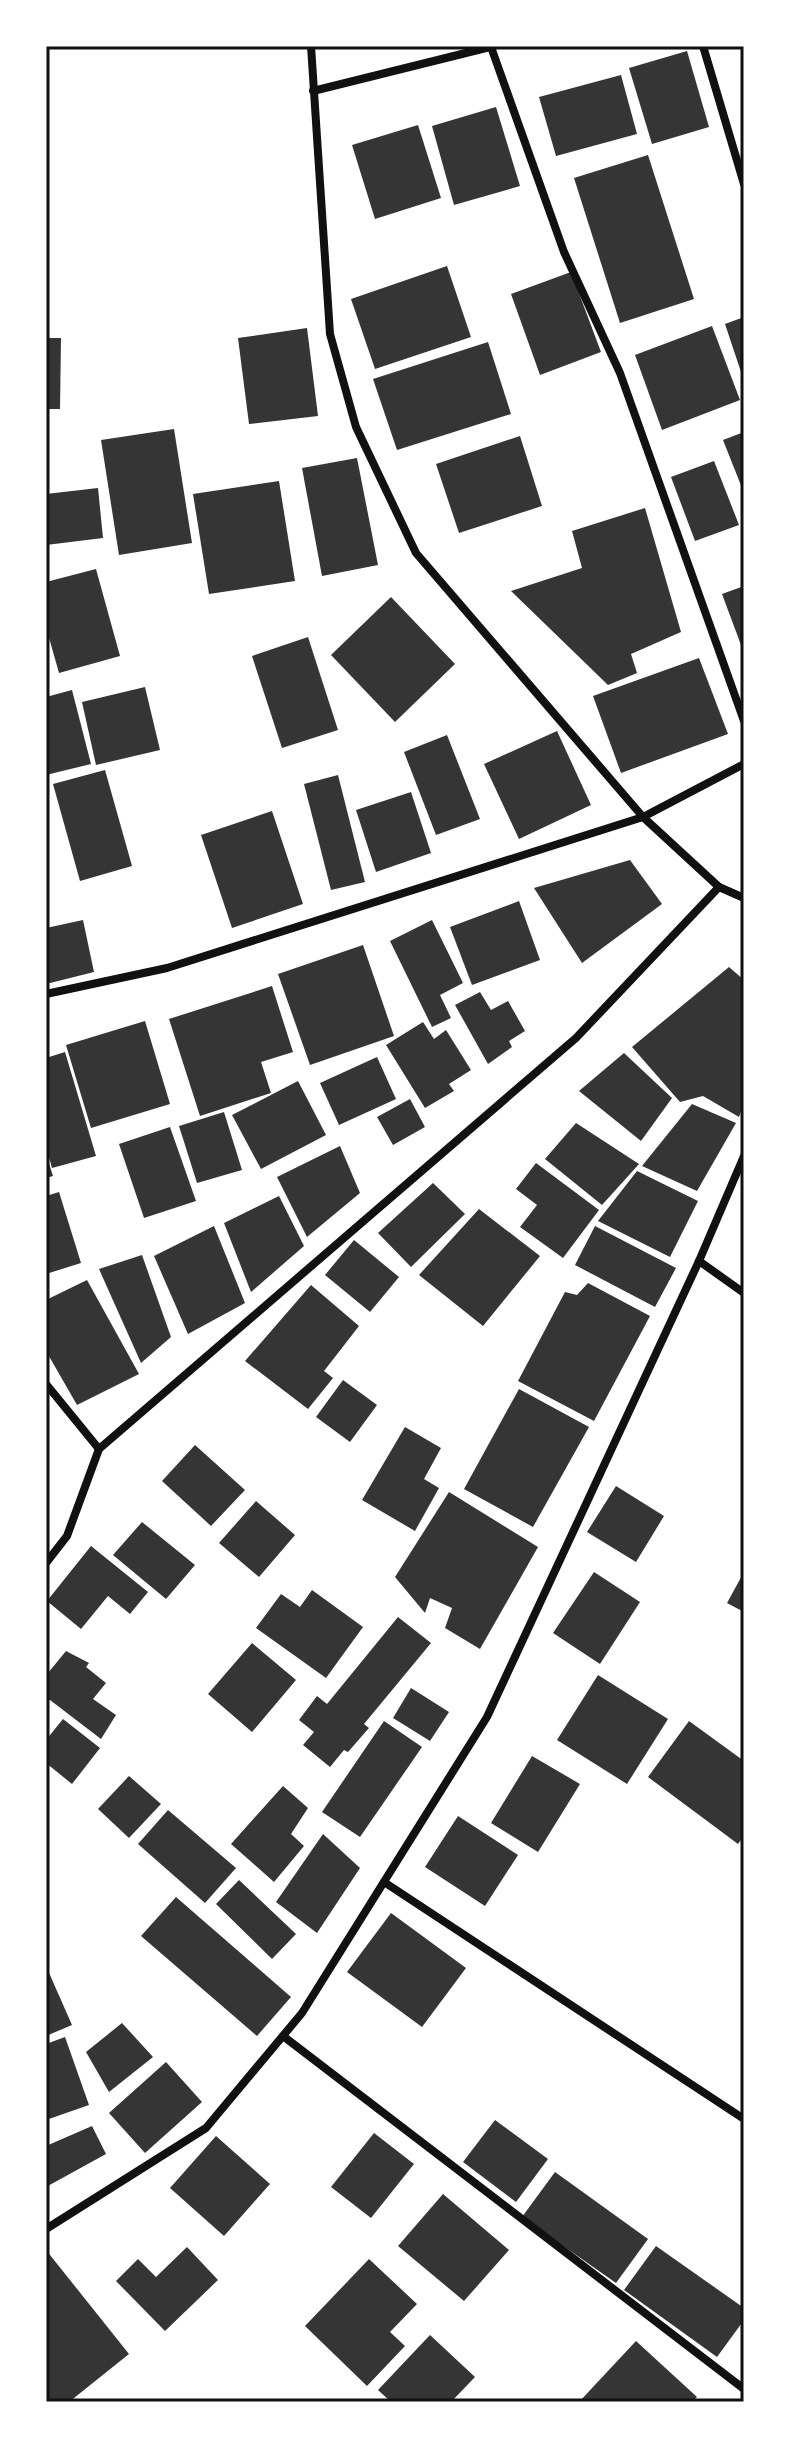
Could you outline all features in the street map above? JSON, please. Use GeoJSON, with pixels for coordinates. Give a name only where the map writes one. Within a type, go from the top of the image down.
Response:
{"type":"FeatureCollection","features":[{"type":"Feature","properties":{"kind":"street"},"geometry":{"type":"LineString","coordinates":[[311,46],[330,334],[356,427],[416,553],[643,817],[719,887],[744,898]]}},
{"type":"Feature","properties":{"kind":"street"},"geometry":{"type":"LineString","coordinates":[[313,91],[493,46],[564,252],[620,373],[744,721]]}},
{"type":"Feature","properties":{"kind":"street"},"geometry":{"type":"LineString","coordinates":[[703,46],[744,184]]}},
{"type":"Feature","properties":{"kind":"street"},"geometry":{"type":"LineString","coordinates":[[46,994],[167,968],[643,817],[744,764]]}},
{"type":"Feature","properties":{"kind":"street"},"geometry":{"type":"LineString","coordinates":[[46,1563],[67,1536],[99,1449],[576,1038],[719,887]]}},
{"type":"Feature","properties":{"kind":"street"},"geometry":{"type":"LineString","coordinates":[[46,2229],[206,2128],[302,2013],[487,1717],[699,1261],[744,1156]]}},
{"type":"Feature","properties":{"kind":"street"},"geometry":{"type":"LineString","coordinates":[[699,1261],[744,1293]]}},
{"type":"Feature","properties":{"kind":"street"},"geometry":{"type":"LineString","coordinates":[[46,1384],[99,1449]]}},
{"type":"Feature","properties":{"kind":"street"},"geometry":{"type":"LineString","coordinates":[[384,1882],[744,2119]]}},
{"type":"Feature","properties":{"kind":"street"},"geometry":{"type":"LineString","coordinates":[[283,2036],[744,2389]]}},
{"type":"Feature","properties":{"kind":"building"},"geometry":{"type":"Polygon","coordinates":[[[687,51],[709,127],[652,144],[629,68],[687,51]]]}},
{"type":"Feature","properties":{"kind":"building"},"geometry":{"type":"Polygon","coordinates":[[[621,75],[637,134],[556,156],[539,97],[621,75]]]}},
{"type":"Feature","properties":{"kind":"building"},"geometry":{"type":"Polygon","coordinates":[[[496,107],[520,186],[454,205],[432,126],[496,107]]]}},
{"type":"Feature","properties":{"kind":"building"},"geometry":{"type":"Polygon","coordinates":[[[418,125],[441,198],[375,219],[352,145],[418,125]]]}},
{"type":"Feature","properties":{"kind":"building"},"geometry":{"type":"Polygon","coordinates":[[[648,155],[694,299],[620,323],[574,178],[648,155]]]}},
{"type":"Feature","properties":{"kind":"building"},"geometry":{"type":"Polygon","coordinates":[[[447,266],[471,337],[375,369],[351,299],[447,266]]]}},
{"type":"Feature","properties":{"kind":"building"},"geometry":{"type":"Polygon","coordinates":[[[571,272],[601,352],[540,375],[511,294],[571,272]]]}},
{"type":"Feature","properties":{"kind":"building"},"geometry":{"type":"Polygon","coordinates":[[[744,317],[744,378],[743,378],[725,324],[744,317]]]}},
{"type":"Feature","properties":{"kind":"building"},"geometry":{"type":"Polygon","coordinates":[[[712,326],[740,400],[662,430],[635,355],[712,326]]]}},
{"type":"Feature","properties":{"kind":"building"},"geometry":{"type":"Polygon","coordinates":[[[307,328],[318,416],[249,424],[238,338],[307,328]]]}},
{"type":"Feature","properties":{"kind":"building"},"geometry":{"type":"Polygon","coordinates":[[[46,338],[61,338],[60,409],[46,409],[46,338]]]}},
{"type":"Feature","properties":{"kind":"building"},"geometry":{"type":"Polygon","coordinates":[[[488,342],[511,414],[397,450],[373,379],[488,342]]]}},
{"type":"Feature","properties":{"kind":"building"},"geometry":{"type":"Polygon","coordinates":[[[174,429],[192,543],[119,555],[101,440],[174,429]]]}},
{"type":"Feature","properties":{"kind":"building"},"geometry":{"type":"Polygon","coordinates":[[[744,432],[744,493],[723,440],[744,432]]]}},
{"type":"Feature","properties":{"kind":"building"},"geometry":{"type":"Polygon","coordinates":[[[520,436],[542,506],[459,533],[436,464],[520,436]]]}},
{"type":"Feature","properties":{"kind":"building"},"geometry":{"type":"Polygon","coordinates":[[[357,458],[378,565],[322,576],[302,468],[357,458]]]}},
{"type":"Feature","properties":{"kind":"building"},"geometry":{"type":"Polygon","coordinates":[[[714,461],[739,525],[695,541],[671,477],[714,461]]]}},
{"type":"Feature","properties":{"kind":"building"},"geometry":{"type":"Polygon","coordinates":[[[279,481],[295,581],[209,594],[193,494],[279,481]]]}},
{"type":"Feature","properties":{"kind":"building"},"geometry":{"type":"Polygon","coordinates":[[[98,488],[103,538],[46,545],[46,494],[98,488]]]}},
{"type":"Feature","properties":{"kind":"building"},"geometry":{"type":"Polygon","coordinates":[[[645,508],[681,632],[631,654],[637,673],[608,685],[511,591],[582,568],[572,531],[645,508]]]}},
{"type":"Feature","properties":{"kind":"building"},"geometry":{"type":"Polygon","coordinates":[[[96,569],[120,656],[59,673],[46,627],[46,582],[96,569]]]}},
{"type":"Feature","properties":{"kind":"building"},"geometry":{"type":"Polygon","coordinates":[[[744,586],[744,653],[722,594],[744,586]]]}},
{"type":"Feature","properties":{"kind":"building"},"geometry":{"type":"Polygon","coordinates":[[[391,597],[455,664],[395,722],[331,655],[391,597]]]}},
{"type":"Feature","properties":{"kind":"building"},"geometry":{"type":"Polygon","coordinates":[[[308,637],[338,730],[282,748],[252,656],[308,637]]]}},
{"type":"Feature","properties":{"kind":"building"},"geometry":{"type":"Polygon","coordinates":[[[699,658],[728,734],[621,773],[593,696],[699,658]]]}},
{"type":"Feature","properties":{"kind":"building"},"geometry":{"type":"Polygon","coordinates":[[[145,687],[160,750],[96,765],[82,702],[145,687]]]}},
{"type":"Feature","properties":{"kind":"building"},"geometry":{"type":"Polygon","coordinates":[[[72,690],[91,764],[46,775],[46,697],[72,690]]]}},
{"type":"Feature","properties":{"kind":"building"},"geometry":{"type":"Polygon","coordinates":[[[557,731],[591,805],[519,839],[484,764],[557,731]]]}},
{"type":"Feature","properties":{"kind":"building"},"geometry":{"type":"Polygon","coordinates":[[[447,735],[480,819],[436,835],[404,752],[447,735]]]}},
{"type":"Feature","properties":{"kind":"building"},"geometry":{"type":"Polygon","coordinates":[[[105,770],[132,866],[80,881],[53,784],[105,770]]]}},
{"type":"Feature","properties":{"kind":"building"},"geometry":{"type":"Polygon","coordinates":[[[338,775],[365,882],[331,890],[304,784],[338,775]]]}},
{"type":"Feature","properties":{"kind":"building"},"geometry":{"type":"Polygon","coordinates":[[[411,792],[431,853],[376,872],[356,810],[411,792]]]}},
{"type":"Feature","properties":{"kind":"building"},"geometry":{"type":"Polygon","coordinates":[[[272,811],[303,904],[232,928],[201,835],[272,811]]]}},
{"type":"Feature","properties":{"kind":"building"},"geometry":{"type":"Polygon","coordinates":[[[630,860],[662,904],[582,963],[534,888],[630,860]]]}},
{"type":"Feature","properties":{"kind":"building"},"geometry":{"type":"Polygon","coordinates":[[[519,901],[540,960],[472,985],[450,927],[519,901]]]}},
{"type":"Feature","properties":{"kind":"building"},"geometry":{"type":"Polygon","coordinates":[[[83,920],[94,972],[46,984],[46,928],[83,920]]]}},
{"type":"Feature","properties":{"kind":"building"},"geometry":{"type":"Polygon","coordinates":[[[432,920],[463,983],[440,995],[451,1018],[432,1027],[390,941],[432,920]]]}},
{"type":"Feature","properties":{"kind":"building"},"geometry":{"type":"Polygon","coordinates":[[[363,945],[394,1036],[310,1065],[278,974],[363,945]]]}},
{"type":"Feature","properties":{"kind":"building"},"geometry":{"type":"Polygon","coordinates":[[[729,967],[744,980],[744,1103],[739,1117],[703,1096],[680,1102],[632,1047],[729,967]]]}},
{"type":"Feature","properties":{"kind":"building"},"geometry":{"type":"Polygon","coordinates":[[[272,986],[293,1052],[261,1062],[271,1093],[200,1116],[169,1019],[272,986]]]}},
{"type":"Feature","properties":{"kind":"building"},"geometry":{"type":"Polygon","coordinates":[[[480,992],[491,1010],[508,1001],[525,1031],[509,1041],[512,1047],[488,1064],[455,1005],[480,992]]]}},
{"type":"Feature","properties":{"kind":"building"},"geometry":{"type":"Polygon","coordinates":[[[145,1021],[170,1104],[91,1128],[66,1045],[145,1021]]]}},
{"type":"Feature","properties":{"kind":"building"},"geometry":{"type":"Polygon","coordinates":[[[423,1022],[434,1039],[446,1030],[471,1070],[449,1084],[454,1091],[425,1108],[386,1045],[423,1022]]]}},
{"type":"Feature","properties":{"kind":"building"},"geometry":{"type":"Polygon","coordinates":[[[65,1052],[96,1156],[52,1168],[46,1147],[46,1058],[65,1052]]]}},
{"type":"Feature","properties":{"kind":"building"},"geometry":{"type":"Polygon","coordinates":[[[624,1053],[672,1098],[641,1141],[579,1091],[624,1053]]]}},
{"type":"Feature","properties":{"kind":"building"},"geometry":{"type":"Polygon","coordinates":[[[377,1057],[396,1099],[339,1125],[320,1083],[377,1057]]]}},
{"type":"Feature","properties":{"kind":"building"},"geometry":{"type":"Polygon","coordinates":[[[298,1081],[326,1135],[261,1169],[232,1115],[298,1081]]]}},
{"type":"Feature","properties":{"kind":"building"},"geometry":{"type":"Polygon","coordinates":[[[410,1099],[425,1127],[393,1145],[377,1117],[410,1099]]]}},
{"type":"Feature","properties":{"kind":"building"},"geometry":{"type":"Polygon","coordinates":[[[692,1104],[736,1123],[697,1191],[642,1166],[692,1104]]]}},
{"type":"Feature","properties":{"kind":"building"},"geometry":{"type":"Polygon","coordinates":[[[224,1112],[242,1170],[197,1183],[179,1126],[224,1112]]]}},
{"type":"Feature","properties":{"kind":"building"},"geometry":{"type":"Polygon","coordinates":[[[576,1123],[639,1164],[602,1205],[545,1159],[576,1123]]]}},
{"type":"Feature","properties":{"kind":"building"},"geometry":{"type":"Polygon","coordinates":[[[170,1127],[196,1201],[144,1218],[119,1144],[170,1127]]]}},
{"type":"Feature","properties":{"kind":"building"},"geometry":{"type":"Polygon","coordinates":[[[340,1146],[360,1193],[307,1237],[277,1177],[340,1146]]]}},
{"type":"Feature","properties":{"kind":"building"},"geometry":{"type":"Polygon","coordinates":[[[46,1154],[53,1176],[46,1178],[46,1154]]]}},
{"type":"Feature","properties":{"kind":"building"},"geometry":{"type":"Polygon","coordinates":[[[536,1163],[599,1210],[563,1258],[520,1227],[537,1205],[516,1189],[536,1163]]]}},
{"type":"Feature","properties":{"kind":"building"},"geometry":{"type":"Polygon","coordinates":[[[637,1171],[698,1201],[670,1257],[598,1221],[637,1171]]]}},
{"type":"Feature","properties":{"kind":"building"},"geometry":{"type":"Polygon","coordinates":[[[433,1183],[465,1214],[411,1267],[378,1233],[433,1183]]]}},
{"type":"Feature","properties":{"kind":"building"},"geometry":{"type":"Polygon","coordinates":[[[59,1192],[81,1263],[46,1274],[46,1196],[59,1192]]]}},
{"type":"Feature","properties":{"kind":"building"},"geometry":{"type":"Polygon","coordinates":[[[279,1196],[304,1246],[251,1292],[224,1223],[279,1196]]]}},
{"type":"Feature","properties":{"kind":"building"},"geometry":{"type":"Polygon","coordinates":[[[479,1209],[540,1256],[483,1326],[419,1275],[479,1209]]]}},
{"type":"Feature","properties":{"kind":"building"},"geometry":{"type":"Polygon","coordinates":[[[214,1226],[245,1303],[188,1334],[154,1256],[214,1226]]]}},
{"type":"Feature","properties":{"kind":"building"},"geometry":{"type":"Polygon","coordinates":[[[595,1226],[676,1268],[655,1307],[575,1265],[595,1226]]]}},
{"type":"Feature","properties":{"kind":"building"},"geometry":{"type":"Polygon","coordinates":[[[354,1240],[399,1277],[370,1312],[325,1275],[354,1240]]]}},
{"type":"Feature","properties":{"kind":"building"},"geometry":{"type":"Polygon","coordinates":[[[142,1255],[171,1337],[141,1363],[99,1269],[142,1255]]]}},
{"type":"Feature","properties":{"kind":"building"},"geometry":{"type":"Polygon","coordinates":[[[87,1280],[139,1374],[77,1405],[46,1351],[46,1300],[87,1280]]]}},
{"type":"Feature","properties":{"kind":"building"},"geometry":{"type":"Polygon","coordinates":[[[588,1283],[650,1316],[594,1421],[518,1381],[565,1292],[577,1295],[588,1283]]]}},
{"type":"Feature","properties":{"kind":"building"},"geometry":{"type":"Polygon","coordinates":[[[311,1285],[359,1326],[324,1371],[333,1378],[308,1409],[245,1361],[311,1285]]]}},
{"type":"Feature","properties":{"kind":"building"},"geometry":{"type":"Polygon","coordinates":[[[343,1380],[377,1405],[350,1442],[316,1417],[343,1380]]]}},
{"type":"Feature","properties":{"kind":"building"},"geometry":{"type":"Polygon","coordinates":[[[519,1389],[589,1427],[533,1527],[464,1489],[519,1389]]]}},
{"type":"Feature","properties":{"kind":"building"},"geometry":{"type":"Polygon","coordinates":[[[405,1427],[441,1448],[424,1479],[439,1488],[415,1531],[362,1500],[405,1427]]]}},
{"type":"Feature","properties":{"kind":"building"},"geometry":{"type":"Polygon","coordinates":[[[195,1445],[245,1490],[211,1526],[162,1481],[195,1445]]]}},
{"type":"Feature","properties":{"kind":"building"},"geometry":{"type":"Polygon","coordinates":[[[616,1486],[664,1516],[636,1562],[587,1532],[616,1486]]]}},
{"type":"Feature","properties":{"kind":"building"},"geometry":{"type":"Polygon","coordinates":[[[449,1492],[538,1547],[480,1649],[445,1628],[452,1608],[430,1598],[425,1613],[395,1577],[449,1492]]]}},
{"type":"Feature","properties":{"kind":"building"},"geometry":{"type":"Polygon","coordinates":[[[256,1501],[295,1535],[259,1577],[219,1543],[256,1501]]]}},
{"type":"Feature","properties":{"kind":"building"},"geometry":{"type":"Polygon","coordinates":[[[142,1522],[195,1565],[166,1599],[113,1555],[142,1522]]]}},
{"type":"Feature","properties":{"kind":"building"},"geometry":{"type":"Polygon","coordinates":[[[91,1546],[148,1592],[130,1614],[108,1596],[81,1629],[47,1601],[91,1546]]]}},
{"type":"Feature","properties":{"kind":"building"},"geometry":{"type":"Polygon","coordinates":[[[594,1572],[640,1602],[600,1664],[553,1633],[594,1572]]]}},
{"type":"Feature","properties":{"kind":"building"},"geometry":{"type":"Polygon","coordinates":[[[744,1572],[744,1612],[727,1603],[744,1572]]]}},
{"type":"Feature","properties":{"kind":"building"},"geometry":{"type":"Polygon","coordinates":[[[312,1590],[363,1627],[326,1678],[256,1628],[281,1594],[300,1607],[312,1590]]]}},
{"type":"Feature","properties":{"kind":"building"},"geometry":{"type":"Polygon","coordinates":[[[398,1617],[431,1643],[364,1724],[369,1728],[330,1767],[303,1745],[314,1732],[299,1720],[317,1696],[327,1704],[398,1617]]]}},
{"type":"Feature","properties":{"kind":"building"},"geometry":{"type":"Polygon","coordinates":[[[252,1643],[296,1680],[252,1732],[208,1694],[252,1643]]]}},
{"type":"Feature","properties":{"kind":"building"},"geometry":{"type":"Polygon","coordinates":[[[66,1651],[89,1663],[86,1667],[106,1683],[93,1699],[116,1715],[101,1739],[50,1700],[46,1702],[46,1671],[48,1673],[66,1651]]]}},
{"type":"Feature","properties":{"kind":"building"},"geometry":{"type":"Polygon","coordinates":[[[598,1675],[668,1719],[627,1784],[557,1740],[598,1675]]]}},
{"type":"Feature","properties":{"kind":"building"},"geometry":{"type":"Polygon","coordinates":[[[411,1688],[449,1712],[430,1741],[393,1718],[411,1688]]]}},
{"type":"Feature","properties":{"kind":"building"},"geometry":{"type":"Polygon","coordinates":[[[63,1719],[100,1748],[72,1784],[46,1763],[46,1740],[63,1719]]]}},
{"type":"Feature","properties":{"kind":"building"},"geometry":{"type":"Polygon","coordinates":[[[384,1721],[422,1747],[360,1837],[322,1812],[384,1721]]]}},
{"type":"Feature","properties":{"kind":"building"},"geometry":{"type":"Polygon","coordinates":[[[689,1721],[744,1761],[744,1836],[738,1844],[648,1777],[689,1721]]]}},
{"type":"Feature","properties":{"kind":"building"},"geometry":{"type":"Polygon","coordinates":[[[532,1756],[580,1784],[538,1852],[491,1823],[532,1756]]]}},
{"type":"Feature","properties":{"kind":"building"},"geometry":{"type":"Polygon","coordinates":[[[129,1776],[161,1804],[129,1838],[98,1809],[129,1776]]]}},
{"type":"Feature","properties":{"kind":"building"},"geometry":{"type":"Polygon","coordinates":[[[283,1786],[308,1808],[291,1834],[304,1846],[274,1882],[231,1844],[283,1786]]]}},
{"type":"Feature","properties":{"kind":"building"},"geometry":{"type":"Polygon","coordinates":[[[168,1810],[236,1868],[205,1903],[138,1844],[168,1810]]]}},
{"type":"Feature","properties":{"kind":"building"},"geometry":{"type":"Polygon","coordinates":[[[458,1816],[518,1855],[485,1906],[425,1867],[458,1816]]]}},
{"type":"Feature","properties":{"kind":"building"},"geometry":{"type":"Polygon","coordinates":[[[323,1834],[360,1868],[317,1933],[276,1902],[323,1834]]]}},
{"type":"Feature","properties":{"kind":"building"},"geometry":{"type":"Polygon","coordinates":[[[239,1880],[296,1934],[272,1959],[216,1904],[239,1880]]]}},
{"type":"Feature","properties":{"kind":"building"},"geometry":{"type":"Polygon","coordinates":[[[176,1897],[291,1997],[257,2036],[141,1936],[176,1897]]]}},
{"type":"Feature","properties":{"kind":"building"},"geometry":{"type":"Polygon","coordinates":[[[391,1913],[466,1968],[422,2027],[347,1972],[391,1913]]]}},
{"type":"Feature","properties":{"kind":"building"},"geometry":{"type":"Polygon","coordinates":[[[46,1966],[72,2025],[46,2036],[46,1966]]]}},
{"type":"Feature","properties":{"kind":"building"},"geometry":{"type":"Polygon","coordinates":[[[122,2023],[153,2057],[109,2092],[86,2052],[122,2023]]]}},
{"type":"Feature","properties":{"kind":"building"},"geometry":{"type":"Polygon","coordinates":[[[65,2037],[89,2105],[46,2120],[46,2044],[65,2037]]]}},
{"type":"Feature","properties":{"kind":"building"},"geometry":{"type":"Polygon","coordinates":[[[166,2062],[202,2102],[145,2153],[109,2113],[166,2062]]]}},
{"type":"Feature","properties":{"kind":"building"},"geometry":{"type":"Polygon","coordinates":[[[495,2120],[548,2159],[516,2202],[463,2162],[495,2120]]]}},
{"type":"Feature","properties":{"kind":"building"},"geometry":{"type":"Polygon","coordinates":[[[92,2126],[106,2154],[46,2187],[46,2146],[92,2126]]]}},
{"type":"Feature","properties":{"kind":"building"},"geometry":{"type":"Polygon","coordinates":[[[374,2133],[414,2164],[371,2218],[331,2187],[374,2133]]]}},
{"type":"Feature","properties":{"kind":"building"},"geometry":{"type":"Polygon","coordinates":[[[216,2136],[270,2184],[224,2236],[170,2188],[216,2136]]]}},
{"type":"Feature","properties":{"kind":"building"},"geometry":{"type":"Polygon","coordinates":[[[555,2172],[648,2239],[616,2283],[522,2217],[555,2172]]]}},
{"type":"Feature","properties":{"kind":"building"},"geometry":{"type":"Polygon","coordinates":[[[443,2194],[509,2250],[464,2301],[398,2246],[443,2194]]]}},
{"type":"Feature","properties":{"kind":"building"},"geometry":{"type":"Polygon","coordinates":[[[656,2246],[744,2308],[744,2320],[717,2357],[624,2290],[656,2246]]]}},
{"type":"Feature","properties":{"kind":"building"},"geometry":{"type":"Polygon","coordinates":[[[187,2247],[218,2280],[165,2331],[116,2281],[138,2259],[156,2277],[187,2247]]]}},
{"type":"Feature","properties":{"kind":"building"},"geometry":{"type":"Polygon","coordinates":[[[46,2250],[129,2354],[69,2402],[46,2402],[46,2250]]]}},
{"type":"Feature","properties":{"kind":"building"},"geometry":{"type":"Polygon","coordinates":[[[369,2259],[417,2304],[390,2332],[405,2346],[367,2386],[305,2326],[369,2259]]]}},
{"type":"Feature","properties":{"kind":"building"},"geometry":{"type":"Polygon","coordinates":[[[430,2335],[475,2377],[451,2402],[391,2402],[378,2390],[430,2335]]]}},
{"type":"Feature","properties":{"kind":"building"},"geometry":{"type":"Polygon","coordinates":[[[636,2341],[697,2397],[692,2402],[579,2402],[636,2341]]]}}]}
